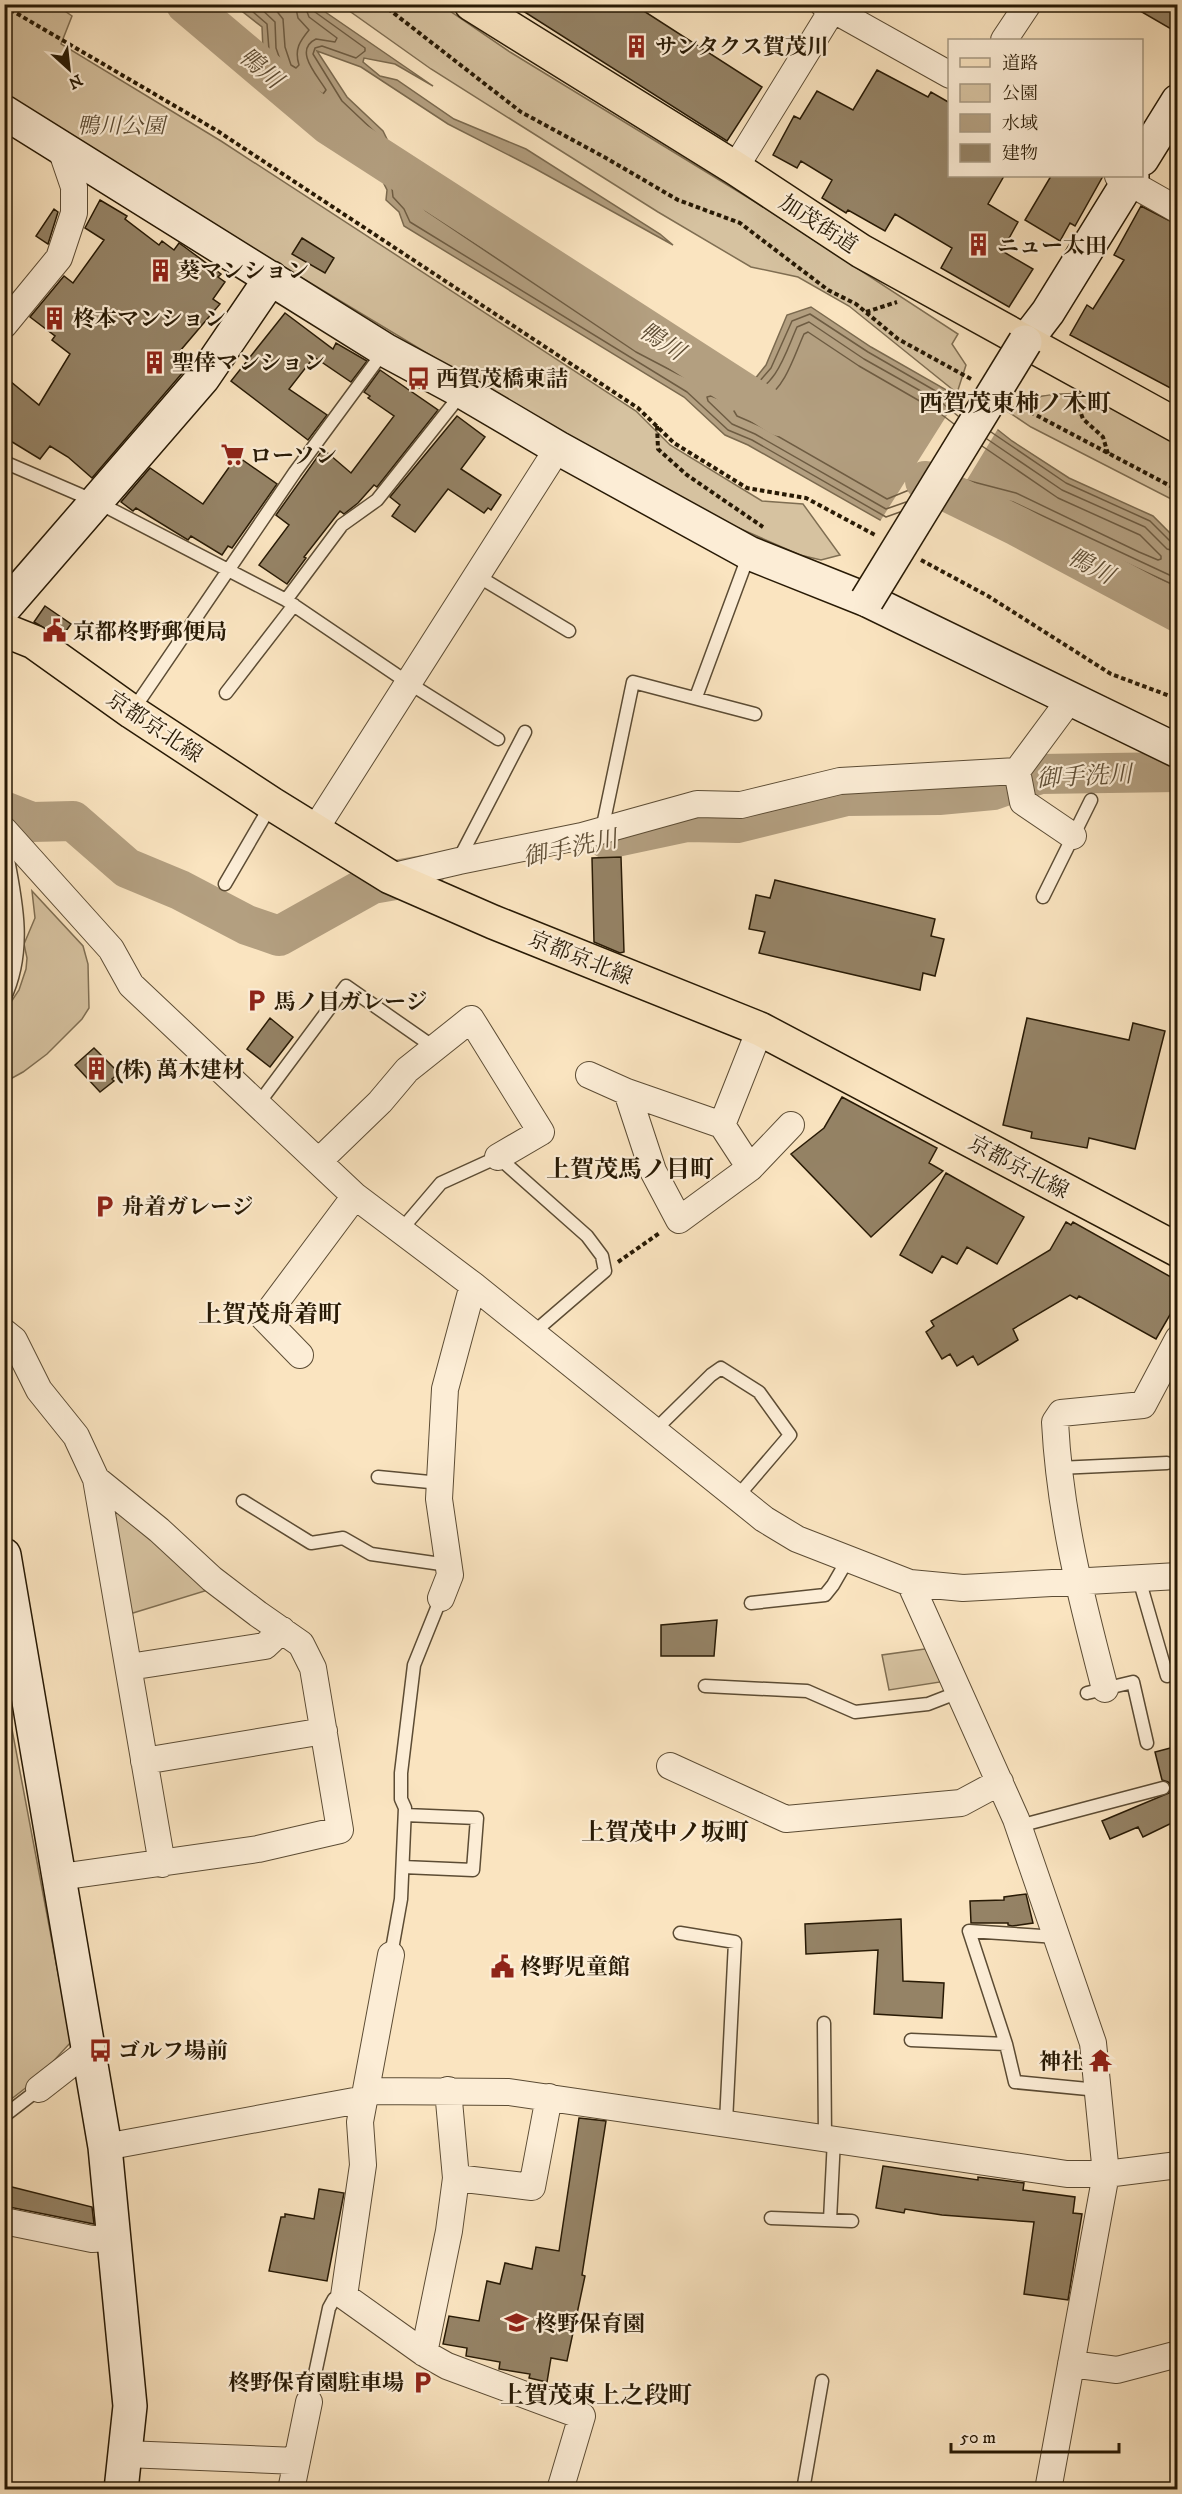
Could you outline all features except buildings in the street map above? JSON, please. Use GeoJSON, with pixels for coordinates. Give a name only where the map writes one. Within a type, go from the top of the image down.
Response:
{"type":"FeatureCollection","features":[{"type":"Feature","properties":{"kind":"main road","name":"加茂街道"},"geometry":{"type":"LineString","coordinates":[[471,4],[735,168],[861,250],[1178,426]]}},
{"type":"Feature","properties":{"kind":"main road","name":"京都京北線"},"geometry":{"type":"LineString","coordinates":[[4,630],[34,642],[132,712],[390,878],[493,922],[760,1029],[1178,1250]]}},
{"type":"Feature","properties":{"kind":"street"},"geometry":{"type":"LineString","coordinates":[[1005,39],[1028,4]]}},
{"type":"Feature","properties":{"kind":"street"},"geometry":{"type":"LineString","coordinates":[[735,168],[831,6],[948,74]]}},
{"type":"Feature","properties":{"kind":"street"},"geometry":{"type":"LineString","coordinates":[[1143,154],[1178,101]]}},
{"type":"Feature","properties":{"kind":"street"},"geometry":{"type":"LineString","coordinates":[[4,112],[385,350],[463,392],[558,448],[757,541],[867,600],[1178,752]]}},
{"type":"Feature","properties":{"kind":"street"},"geometry":{"type":"LineString","coordinates":[[4,325],[59,258],[74,213],[74,187],[61,148]]}},
{"type":"Feature","properties":{"kind":"street"},"geometry":{"type":"LineString","coordinates":[[867,600],[1025,342],[1048,312],[1128,177]]}},
{"type":"Feature","properties":{"kind":"street"},"geometry":{"type":"LineString","coordinates":[[1135,177],[1178,210]]}},
{"type":"Feature","properties":{"kind":"street"},"geometry":{"type":"LineString","coordinates":[[4,608],[203,378],[271,278]]}},
{"type":"Feature","properties":{"kind":"street"},"geometry":{"type":"LineString","coordinates":[[314,831],[558,448]]}},
{"type":"Feature","properties":{"kind":"street"},"geometry":{"type":"LineString","coordinates":[[1071,698],[1017,771],[1023,802],[1073,836]]}},
{"type":"Feature","properties":{"kind":"street"},"geometry":{"type":"LineString","coordinates":[[390,878],[602,830],[697,804],[741,805],[840,781],[1017,771]]}},
{"type":"Feature","properties":{"kind":"street"},"geometry":{"type":"LineString","coordinates":[[4,830],[111,949],[131,985],[259,1103],[355,1196],[473,1285],[764,1519],[797,1539],[910,1583],[963,1588],[1178,1576]]}},
{"type":"Feature","properties":{"kind":"street"},"geometry":{"type":"LineString","coordinates":[[319,1161],[380,1102],[407,1070],[471,1019],[541,1132],[498,1157]]}},
{"type":"Feature","properties":{"kind":"street"},"geometry":{"type":"LineString","coordinates":[[722,1125],[760,1029]]}},
{"type":"Feature","properties":{"kind":"street"},"geometry":{"type":"LineString","coordinates":[[589,1075],[627,1092],[722,1125],[750,1168]]}},
{"type":"Feature","properties":{"kind":"street"},"geometry":{"type":"LineString","coordinates":[[627,1092],[653,1172],[679,1220],[750,1168],[791,1125]]}},
{"type":"Feature","properties":{"kind":"street"},"geometry":{"type":"LineString","coordinates":[[300,1355],[264,1318],[355,1196]]}},
{"type":"Feature","properties":{"kind":"street"},"geometry":{"type":"LineString","coordinates":[[441,1598],[450,1575],[439,1499],[445,1389],[473,1285]]}},
{"type":"Feature","properties":{"kind":"street"},"geometry":{"type":"LineString","coordinates":[[4,1332],[14,1340],[39,1390],[76,1436],[96,1479],[162,1864]]}},
{"type":"Feature","properties":{"kind":"street"},"geometry":{"type":"LineString","coordinates":[[1096,1691],[1063,1513],[1055,1422],[1061,1413],[1143,1405],[1178,1339]]}},
{"type":"Feature","properties":{"kind":"street"},"geometry":{"type":"LineString","coordinates":[[60,1877],[258,1849],[340,1830],[314,1668],[301,1644],[212,1579],[159,1530],[96,1479]]}},
{"type":"Feature","properties":{"kind":"street"},"geometry":{"type":"LineString","coordinates":[[4,1555],[105,2147],[130,2406],[121,2490]]}},
{"type":"Feature","properties":{"kind":"street"},"geometry":{"type":"LineString","coordinates":[[910,1583],[1019,1826],[1093,2043],[1106,2174],[1048,2490]]}},
{"type":"Feature","properties":{"kind":"street"},"geometry":{"type":"LineString","coordinates":[[129,1667],[265,1646],[282,1630]]}},
{"type":"Feature","properties":{"kind":"street"},"geometry":{"type":"LineString","coordinates":[[144,1761],[324,1731]]}},
{"type":"Feature","properties":{"kind":"street"},"geometry":{"type":"LineString","coordinates":[[670,1766],[786,1819],[961,1803],[1000,1782]]}},
{"type":"Feature","properties":{"kind":"street"},"geometry":{"type":"LineString","coordinates":[[391,1955],[360,2122],[363,2165],[344,2296],[424,2353],[447,2366],[582,2416],[560,2490]]}},
{"type":"Feature","properties":{"kind":"street"},"geometry":{"type":"LineString","coordinates":[[39,2089],[89,2050]]}},
{"type":"Feature","properties":{"kind":"street"},"geometry":{"type":"LineString","coordinates":[[105,2147],[366,2095],[448,2090],[509,2091],[1067,2174],[1106,2174],[1178,2166]]}},
{"type":"Feature","properties":{"kind":"street"},"geometry":{"type":"LineString","coordinates":[[424,2353],[449,2231],[456,2178],[448,2090]]}},
{"type":"Feature","properties":{"kind":"street"},"geometry":{"type":"LineString","coordinates":[[456,2178],[532,2187],[549,2097]]}},
{"type":"Feature","properties":{"kind":"street"},"geometry":{"type":"LineString","coordinates":[[4,2221],[92,2239],[114,2238]]}},
{"type":"Feature","properties":{"kind":"street"},"geometry":{"type":"LineString","coordinates":[[1071,2364],[1117,2370],[1178,2354]]}},
{"type":"Feature","properties":{"kind":"street"},"geometry":{"type":"LineString","coordinates":[[291,2490],[309,2402]]}},
{"type":"Feature","properties":{"kind":"street"},"geometry":{"type":"LineString","coordinates":[[125,2454],[297,2461]]}},
{"type":"Feature","properties":{"kind":"lane"},"geometry":{"type":"LineString","coordinates":[[132,712],[295,472],[385,350]]}},
{"type":"Feature","properties":{"kind":"lane"},"geometry":{"type":"LineString","coordinates":[[226,693],[342,525],[377,500],[463,392]]}},
{"type":"Feature","properties":{"kind":"lane"},"geometry":{"type":"LineString","coordinates":[[4,462],[97,501],[290,603],[407,682],[498,739]]}},
{"type":"Feature","properties":{"kind":"lane"},"geometry":{"type":"LineString","coordinates":[[696,697],[757,541]]}},
{"type":"Feature","properties":{"kind":"lane"},"geometry":{"type":"LineString","coordinates":[[476,575],[569,631]]}},
{"type":"Feature","properties":{"kind":"lane"},"geometry":{"type":"LineString","coordinates":[[602,830],[633,682],[755,714]]}},
{"type":"Feature","properties":{"kind":"lane"},"geometry":{"type":"LineString","coordinates":[[459,861],[525,732]]}},
{"type":"Feature","properties":{"kind":"lane"},"geometry":{"type":"LineString","coordinates":[[1042,897],[1091,800]]}},
{"type":"Feature","properties":{"kind":"lane"},"geometry":{"type":"LineString","coordinates":[[225,884],[272,804]]}},
{"type":"Feature","properties":{"kind":"lane"},"geometry":{"type":"LineString","coordinates":[[4,839],[18,915],[19,954],[13,982],[4,999]]}},
{"type":"Feature","properties":{"kind":"lane"},"geometry":{"type":"LineString","coordinates":[[259,1103],[346,986],[435,1048]]}},
{"type":"Feature","properties":{"kind":"lane"},"geometry":{"type":"LineString","coordinates":[[401,1230],[441,1183],[498,1157],[587,1236],[602,1256],[604,1271],[533,1333]]}},
{"type":"Feature","properties":{"kind":"lane"},"geometry":{"type":"LineString","coordinates":[[655,1430],[721,1368],[759,1392],[790,1435],[737,1497]]}},
{"type":"Feature","properties":{"kind":"lane"},"geometry":{"type":"LineString","coordinates":[[1058,1467],[1167,1463]]}},
{"type":"Feature","properties":{"kind":"lane"},"geometry":{"type":"LineString","coordinates":[[378,1477],[440,1483]]}},
{"type":"Feature","properties":{"kind":"lane"},"geometry":{"type":"LineString","coordinates":[[243,1501],[311,1543],[343,1538],[371,1554],[448,1565]]}},
{"type":"Feature","properties":{"kind":"lane"},"geometry":{"type":"LineString","coordinates":[[751,1603],[825,1595],[848,1559]]}},
{"type":"Feature","properties":{"kind":"lane"},"geometry":{"type":"LineString","coordinates":[[1139,1579],[1167,1676]]}},
{"type":"Feature","properties":{"kind":"lane"},"geometry":{"type":"LineString","coordinates":[[391,1955],[401,1899],[405,1808],[401,1799],[401,1773],[414,1665],[441,1598]]}},
{"type":"Feature","properties":{"kind":"lane"},"geometry":{"type":"LineString","coordinates":[[1096,1691],[1132,1682],[1148,1743]]}},
{"type":"Feature","properties":{"kind":"lane"},"geometry":{"type":"LineString","coordinates":[[705,1686],[807,1691],[855,1712],[928,1704],[959,1692]]}},
{"type":"Feature","properties":{"kind":"lane"},"geometry":{"type":"LineString","coordinates":[[1019,1826],[1163,1788]]}},
{"type":"Feature","properties":{"kind":"lane"},"geometry":{"type":"LineString","coordinates":[[403,1867],[473,1870],[477,1818],[405,1815]]}},
{"type":"Feature","properties":{"kind":"lane"},"geometry":{"type":"LineString","coordinates":[[1057,1937],[969,1931],[1006,2044],[1015,2082],[1098,2090]]}},
{"type":"Feature","properties":{"kind":"lane"},"geometry":{"type":"LineString","coordinates":[[680,1933],[735,1942],[726,2122]]}},
{"type":"Feature","properties":{"kind":"lane"},"geometry":{"type":"LineString","coordinates":[[824,2023],[830,2138],[830,2220]]}},
{"type":"Feature","properties":{"kind":"lane"},"geometry":{"type":"LineString","coordinates":[[911,2040],[1006,2044]]}},
{"type":"Feature","properties":{"kind":"lane"},"geometry":{"type":"LineString","coordinates":[[4,2116],[39,2089]]}},
{"type":"Feature","properties":{"kind":"lane"},"geometry":{"type":"LineString","coordinates":[[771,2218],[852,2221]]}},
{"type":"Feature","properties":{"kind":"lane"},"geometry":{"type":"LineString","coordinates":[[309,2402],[329,2308],[334,2299],[344,2296]]}},
{"type":"Feature","properties":{"kind":"lane"},"geometry":{"type":"LineString","coordinates":[[802,2490],[822,2381]]}},
{"type":"Feature","properties":{"kind":"path"},"geometry":{"type":"LineString","coordinates":[[382,4],[521,112],[678,200],[740,223],[828,290],[856,304],[898,339],[981,385]]}},
{"type":"Feature","properties":{"kind":"path"},"geometry":{"type":"LineString","coordinates":[[4,6],[216,130],[638,408],[674,443],[747,488],[806,498],[887,542]]}},
{"type":"Feature","properties":{"kind":"path"},"geometry":{"type":"LineString","coordinates":[[1074,396],[1083,419],[1103,437],[1108,454]]}},
{"type":"Feature","properties":{"kind":"path"},"geometry":{"type":"LineString","coordinates":[[1013,402],[1178,490]]}},
{"type":"Feature","properties":{"kind":"path"},"geometry":{"type":"LineString","coordinates":[[657,426],[658,449],[757,541]]}},
{"type":"Feature","properties":{"kind":"path"},"geometry":{"type":"LineString","coordinates":[[917,558],[988,596],[1111,674],[1178,699]]}},
{"type":"Feature","properties":{"kind":"path"},"geometry":{"type":"LineString","coordinates":[[604,1271],[679,1220]]}},
{"type":"Feature","properties":{"kind":"green space","name":"鴨川公園"},"geometry":{"type":"Polygon","coordinates":[[[4,5],[56,5],[72,16],[61,44],[221,141],[636,411],[670,445],[762,501],[803,504],[840,555],[821,560],[800,555],[709,515],[598,456],[60,132],[5,96],[4,5]]]}},
{"type":"Feature","properties":{"kind":"green space"},"geometry":{"type":"Polygon","coordinates":[[[341,5],[441,5],[510,52],[757,203],[958,334],[952,344],[966,365],[957,393],[849,306],[798,277],[751,267],[658,212],[431,69],[341,5]]]}},
{"type":"Feature","properties":{"kind":"green space"},"geometry":{"type":"Polygon","coordinates":[[[1086,393],[1177,444],[1177,502],[1031,427],[1007,411],[1045,396],[1086,393]]]}},
{"type":"Feature","properties":{"kind":"green space"},"geometry":{"type":"Polygon","coordinates":[[[32,891],[83,946],[88,964],[89,1008],[82,1019],[47,1054],[5,1082],[5,1011],[19,990],[26,969],[27,958],[24,944],[35,918],[32,891]]]}},
{"type":"Feature","properties":{"kind":"green space"},"geometry":{"type":"Polygon","coordinates":[[[10,916],[11,936],[5,981],[5,925],[10,916]]]}},
{"type":"Feature","properties":{"kind":"green space"},"geometry":{"type":"Polygon","coordinates":[[[98,1490],[221,1586],[120,1617],[98,1490]]]}},
{"type":"Feature","properties":{"kind":"green space"},"geometry":{"type":"Polygon","coordinates":[[[939,1647],[953,1680],[889,1690],[882,1655],[939,1647]]]}},
{"type":"Feature","properties":{"kind":"green space"},"geometry":{"type":"Polygon","coordinates":[[[4,1687],[71,2042],[37,2079],[5,2104],[4,1687]]]}},
{"type":"Feature","properties":{"kind":"water"},"geometry":{"type":"Polygon","coordinates":[[[234,5],[315,5],[433,86],[395,64],[364,58],[363,62],[380,76],[397,80],[454,119],[526,149],[660,234],[673,245],[534,168],[448,124],[361,67],[317,51],[347,97],[383,131],[407,180],[431,207],[639,347],[681,369],[727,388],[754,380],[766,365],[787,315],[811,307],[871,347],[950,392],[1012,441],[1069,478],[1153,516],[1177,540],[1177,594],[1007,514],[948,499],[887,524],[748,445],[725,435],[684,397],[404,226],[399,212],[386,200],[387,190],[373,162],[349,145],[312,103],[273,81],[263,51],[262,27],[234,5]]]}},
{"type":"Feature","properties":{"kind":"pier"},"geometry":{"type":"Polygon","coordinates":[[[959,396],[999,427],[953,503],[948,502],[888,527],[879,523],[959,396]]]}},
{"type":"Feature","properties":{"kind":"waterway","name":"鴨川"},"geometry":{"type":"LineString","coordinates":[[186,4],[329,125],[780,416]]}},
{"type":"Feature","properties":{"kind":"waterway","name":"鴨川"},"geometry":{"type":"LineString","coordinates":[[925,481],[1017,526],[1178,612]]}},
{"type":"Feature","properties":{"kind":"waterway","name":"御手洗川"},"geometry":{"type":"LineString","coordinates":[[607,839],[687,822],[737,823],[846,796],[939,795],[993,790],[1040,774],[1178,772]]}},
{"type":"Feature","properties":{"kind":"waterway","name":"御手洗川"},"geometry":{"type":"LineString","coordinates":[[4,811],[32,822],[73,821],[127,868],[180,890],[247,925],[279,936],[372,884],[424,875]]}},
{"type":"Feature","properties":{"kind":"place","name":"サンタクス賀茂川"},"geometry":{"type":"Point","coordinates":[637,46]}},
{"type":"Feature","properties":{"kind":"place","name":"ニュー太田"},"geometry":{"type":"Point","coordinates":[979,245]}},
{"type":"Feature","properties":{"kind":"place","name":"葵マンション"},"geometry":{"type":"Point","coordinates":[160,270]}},
{"type":"Feature","properties":{"kind":"place","name":"柊本マンション"},"geometry":{"type":"Point","coordinates":[55,318]}},
{"type":"Feature","properties":{"kind":"place","name":"聖倖マンション"},"geometry":{"type":"Point","coordinates":[154,362]}},
{"type":"Feature","properties":{"kind":"place","name":"西賀茂橋東詰"},"geometry":{"type":"Point","coordinates":[418,378]}},
{"type":"Feature","properties":{"kind":"place","name":"ローソン"},"geometry":{"type":"Point","coordinates":[232,455]}},
{"type":"Feature","properties":{"kind":"place","name":"京都柊野郵便局"},"geometry":{"type":"Point","coordinates":[55,631]}},
{"type":"Feature","properties":{"kind":"place","name":"馬ノ目ガレージ"},"geometry":{"type":"Point","coordinates":[256,1001]}},
{"type":"Feature","properties":{"kind":"place","name":"(株) 萬木建材"},"geometry":{"type":"Point","coordinates":[97,1069]}},
{"type":"Feature","properties":{"kind":"place","name":"舟着ガレージ"},"geometry":{"type":"Point","coordinates":[104,1206]}},
{"type":"Feature","properties":{"kind":"place","name":"柊野児童館"},"geometry":{"type":"Point","coordinates":[502,1966]}},
{"type":"Feature","properties":{"kind":"place","name":"ゴルフ場前"},"geometry":{"type":"Point","coordinates":[100,2050]}},
{"type":"Feature","properties":{"kind":"place","name":"神社"},"geometry":{"type":"Point","coordinates":[1101,2061]}},
{"type":"Feature","properties":{"kind":"place","name":"柊野保育園"},"geometry":{"type":"Point","coordinates":[517,2323]}},
{"type":"Feature","properties":{"kind":"place","name":"柊野保育園駐車場"},"geometry":{"type":"Point","coordinates":[422,2382]}},
{"type":"Feature","properties":{"kind":"district","name":"西賀茂東柿ノ木町"},"geometry":{"type":"Point","coordinates":[1015,403]}},
{"type":"Feature","properties":{"kind":"district","name":"上賀茂馬ノ目町"},"geometry":{"type":"Point","coordinates":[630,1169]}},
{"type":"Feature","properties":{"kind":"district","name":"上賀茂舟着町"},"geometry":{"type":"Point","coordinates":[270,1314]}},
{"type":"Feature","properties":{"kind":"district","name":"上賀茂中ノ坂町"},"geometry":{"type":"Point","coordinates":[665,1832]}},
{"type":"Feature","properties":{"kind":"district","name":"上賀茂東上之段町"},"geometry":{"type":"Point","coordinates":[596,2395]}}]}
